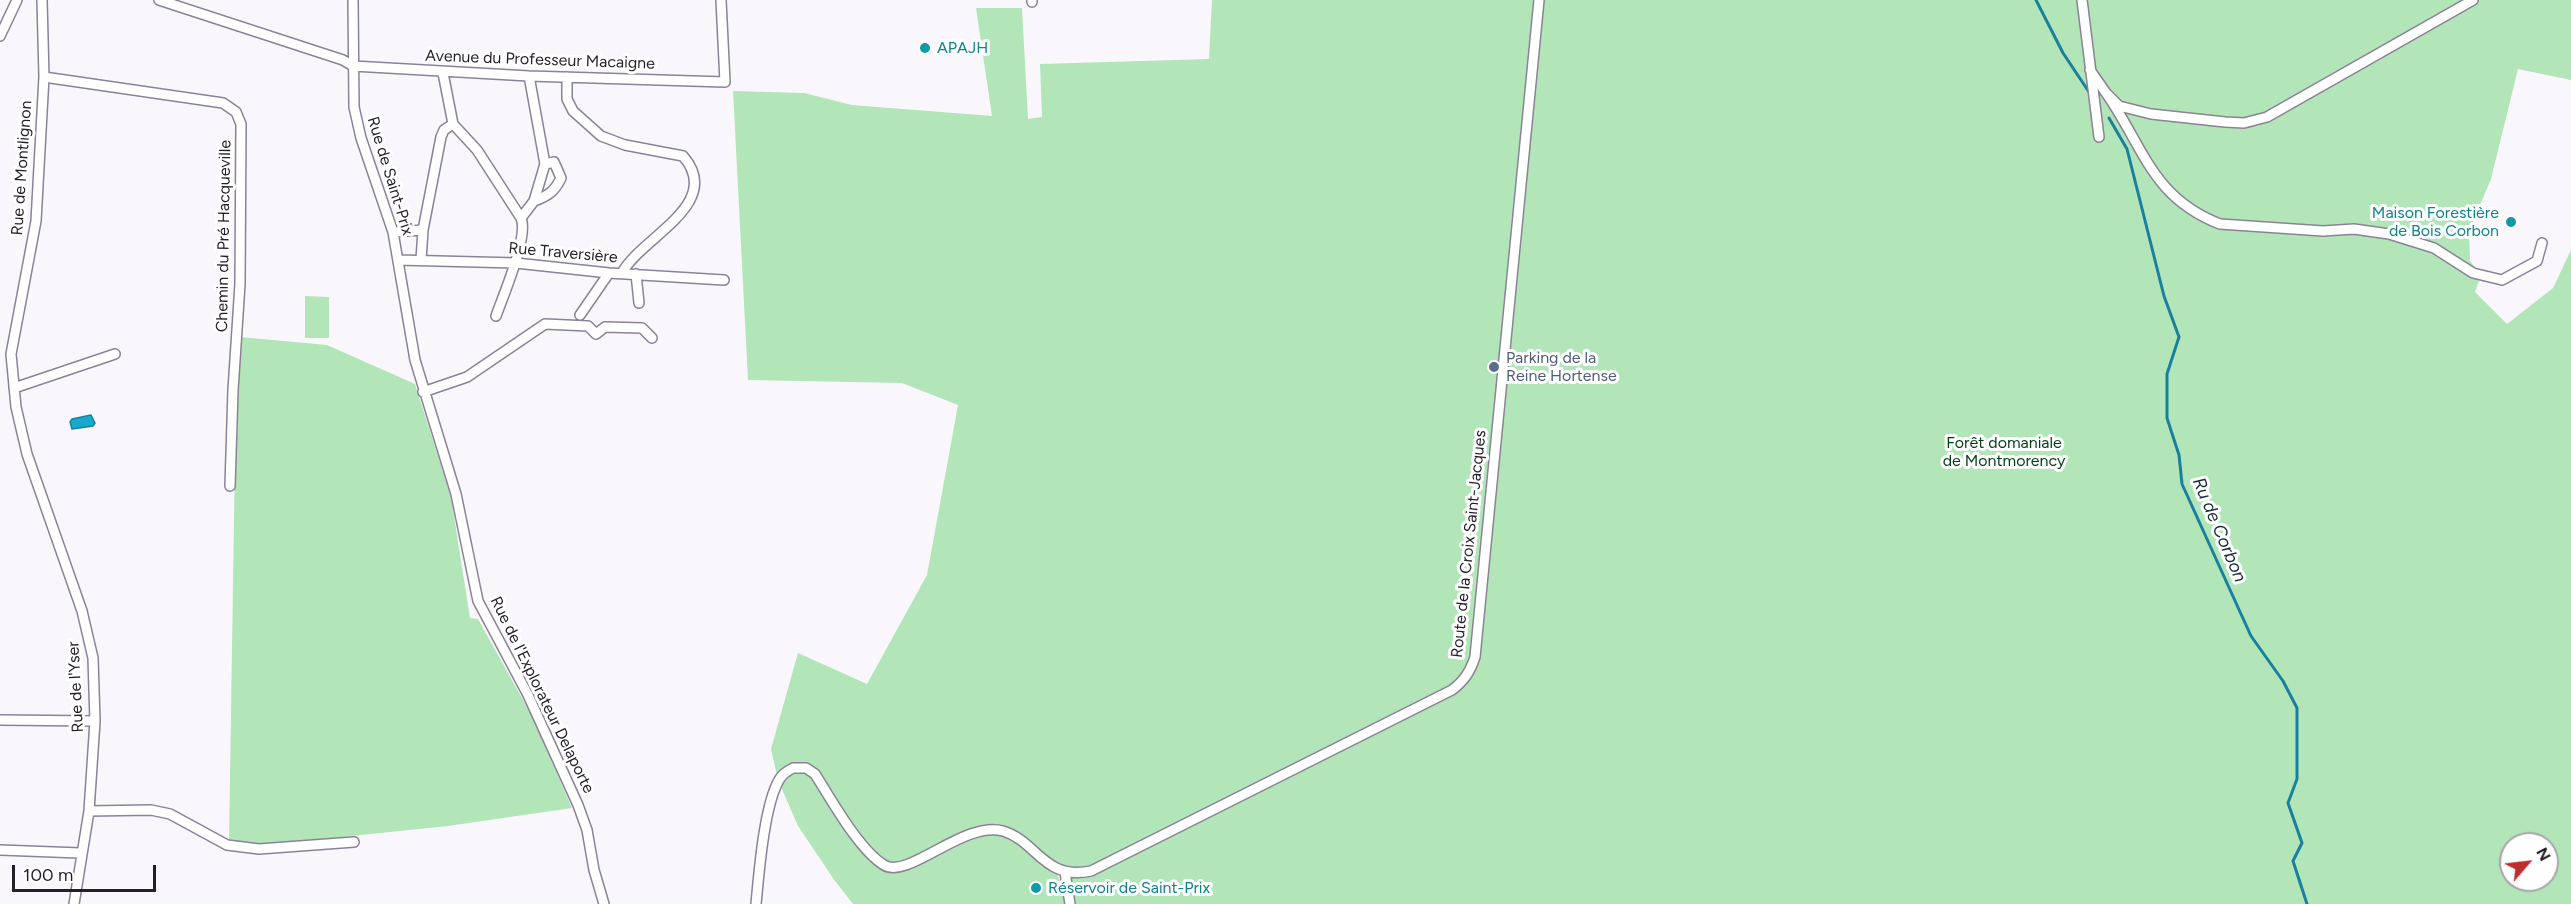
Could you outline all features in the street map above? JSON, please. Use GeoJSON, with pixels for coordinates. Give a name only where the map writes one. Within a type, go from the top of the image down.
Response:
{"type":"FeatureCollection","features":[{"type":"Feature","properties":{"kind":"street"},"geometry":{"type":"LineString","coordinates":[[0,36],[17,0]]}},
{"type":"Feature","properties":{"kind":"street","name":"Rue de Montlignon"},"geometry":{"type":"LineString","coordinates":[[16,407],[11,354],[36,220],[44,76],[42,0]]}},
{"type":"Feature","properties":{"kind":"street","name":"Avenue du Professeur Macaigne"},"geometry":{"type":"LineString","coordinates":[[159,0],[343,60],[353,66],[443,73],[725,82],[721,0]]}},
{"type":"Feature","properties":{"kind":"street","name":"Rue de Saint-Prix"},"geometry":{"type":"LineString","coordinates":[[353,0],[354,107],[361,138],[393,232],[415,360]]}},
{"type":"Feature","properties":{"kind":"street","name":"Route de la Croix Saint-Jacques"},"geometry":{"type":"LineString","coordinates":[[1065,872],[1073,874],[1091,871],[1233,801],[1452,690],[1470,672],[1475,657],[1539,0]]}},
{"type":"Feature","properties":{"kind":"street"},"geometry":{"type":"LineString","coordinates":[[2082,0],[2099,137]]}},
{"type":"Feature","properties":{"kind":"street"},"geometry":{"type":"LineString","coordinates":[[2106,93],[2119,106],[2151,114],[2225,122],[2257,121],[2473,0]]}},
{"type":"Feature","properties":{"kind":"street"},"geometry":{"type":"LineString","coordinates":[[2090,70],[2166,191],[2206,219],[2220,224],[2314,231],[2354,229],[2389,234],[2434,248],[2474,273],[2502,280],[2537,261],[2542,243]]}},
{"type":"Feature","properties":{"kind":"street"},"geometry":{"type":"LineString","coordinates":[[443,73],[453,124],[477,150],[524,225],[516,262],[496,316]]}},
{"type":"Feature","properties":{"kind":"street","name":"Chemin du Pré Hacqueville"},"geometry":{"type":"LineString","coordinates":[[44,76],[223,103],[236,112],[241,124],[240,284],[230,486]]}},
{"type":"Feature","properties":{"kind":"street"},"geometry":{"type":"LineString","coordinates":[[521,218],[534,201],[545,164],[529,76]]}},
{"type":"Feature","properties":{"kind":"street"},"geometry":{"type":"LineString","coordinates":[[567,77],[567,99],[573,111],[601,136],[625,145],[683,156],[693,170],[694,183],[685,211],[638,252],[622,273]]}},
{"type":"Feature","properties":{"kind":"street"},"geometry":{"type":"LineString","coordinates":[[421,260],[423,230],[441,137],[444,130],[453,124]]}},
{"type":"Feature","properties":{"kind":"street"},"geometry":{"type":"LineString","coordinates":[[534,201],[547,196],[556,188],[561,178],[554,162],[545,164]]}},
{"type":"Feature","properties":{"kind":"street"},"geometry":{"type":"LineString","coordinates":[[393,232],[423,230]]}},
{"type":"Feature","properties":{"kind":"street","name":"Rue Traversière"},"geometry":{"type":"LineString","coordinates":[[398,260],[516,262],[609,273],[724,279]]}},
{"type":"Feature","properties":{"kind":"street"},"geometry":{"type":"LineString","coordinates":[[580,315],[609,273]]}},
{"type":"Feature","properties":{"kind":"street"},"geometry":{"type":"LineString","coordinates":[[636,274],[639,303]]}},
{"type":"Feature","properties":{"kind":"street"},"geometry":{"type":"LineString","coordinates":[[423,392],[467,377],[545,324],[588,326],[596,333],[605,327],[642,328],[652,338]]}},
{"type":"Feature","properties":{"kind":"street"},"geometry":{"type":"LineString","coordinates":[[14,388],[115,354]]}},
{"type":"Feature","properties":{"kind":"street","name":"Rue de l'Explorateur Delaporte"},"geometry":{"type":"LineString","coordinates":[[415,360],[456,494],[478,601],[528,694],[578,804],[604,904]]}},
{"type":"Feature","properties":{"kind":"street","name":"Rue de l'Yser"},"geometry":{"type":"LineString","coordinates":[[16,407],[27,454],[82,611],[93,658],[95,721],[89,811],[80,853],[74,904]]}},
{"type":"Feature","properties":{"kind":"street"},"geometry":{"type":"LineString","coordinates":[[0,720],[95,721]]}},
{"type":"Feature","properties":{"kind":"street"},"geometry":{"type":"LineString","coordinates":[[756,904],[760,858],[773,795],[778,780],[793,768],[806,768],[815,774],[855,836],[883,865],[899,868],[960,837],[976,832],[1004,831],[1065,872],[1070,904]]}},
{"type":"Feature","properties":{"kind":"street"},"geometry":{"type":"LineString","coordinates":[[89,811],[151,810],[170,814],[227,845],[259,849],[354,842]]}},
{"type":"Feature","properties":{"kind":"street"},"geometry":{"type":"LineString","coordinates":[[0,850],[80,853]]}},
{"type":"Feature","properties":{"kind":"green space","name":"Forêt domaniale de Montmorency"},"geometry":{"type":"Polygon","coordinates":[[[1212,0],[2571,0],[2571,80],[2518,69],[2491,179],[2469,231],[2470,261],[2481,275],[2475,292],[2507,324],[2553,288],[2571,250],[2571,904],[1071,904],[1065,872],[1079,868],[1058,866],[1058,876],[1067,904],[853,904],[798,826],[778,780],[771,749],[798,653],[867,684],[927,575],[958,405],[902,383],[748,380],[733,91],[804,93],[852,105],[992,116],[976,8],[1022,8],[1028,119],[1042,117],[1040,64],[1209,59],[1212,0]]]}},
{"type":"Feature","properties":{"kind":"green space"},"geometry":{"type":"Polygon","coordinates":[[[305,296],[329,297],[329,338],[305,338],[305,296]]]}},
{"type":"Feature","properties":{"kind":"green space"},"geometry":{"type":"Polygon","coordinates":[[[240,337],[327,345],[415,384],[451,497],[470,618],[478,619],[532,716],[572,808],[448,826],[255,846],[229,842],[236,391],[240,337]]]}},
{"type":"Feature","properties":{"kind":"water"},"geometry":{"type":"Polygon","coordinates":[[[91,415],[95,423],[93,426],[72,429],[70,422],[72,419],[91,415]]]}},
{"type":"Feature","properties":{"kind":"waterway","name":"Ru de Corbon"},"geometry":{"type":"LineString","coordinates":[[2036,0],[2063,53],[2089,92]]}},
{"type":"Feature","properties":{"kind":"waterway","name":"Ru de Corbon"},"geometry":{"type":"LineString","coordinates":[[2109,118],[2127,149],[2164,296],[2179,337],[2167,374],[2167,418],[2179,455],[2182,484],[2251,636],[2283,681],[2297,708],[2297,779],[2288,803],[2302,843],[2293,861],[2307,904]]}},
{"type":"Feature","properties":{"kind":"place","name":"APAJH"},"geometry":{"type":"Point","coordinates":[925,48]}},
{"type":"Feature","properties":{"kind":"place","name":"Maison Forestière de Bois Corbon"},"geometry":{"type":"Point","coordinates":[2511,222]}},
{"type":"Feature","properties":{"kind":"place","name":"Parking de la Reine Hortense"},"geometry":{"type":"Point","coordinates":[1494,367]}},
{"type":"Feature","properties":{"kind":"place","name":"Réservoir de Saint-Prix"},"geometry":{"type":"Point","coordinates":[1036,888]}}]}
